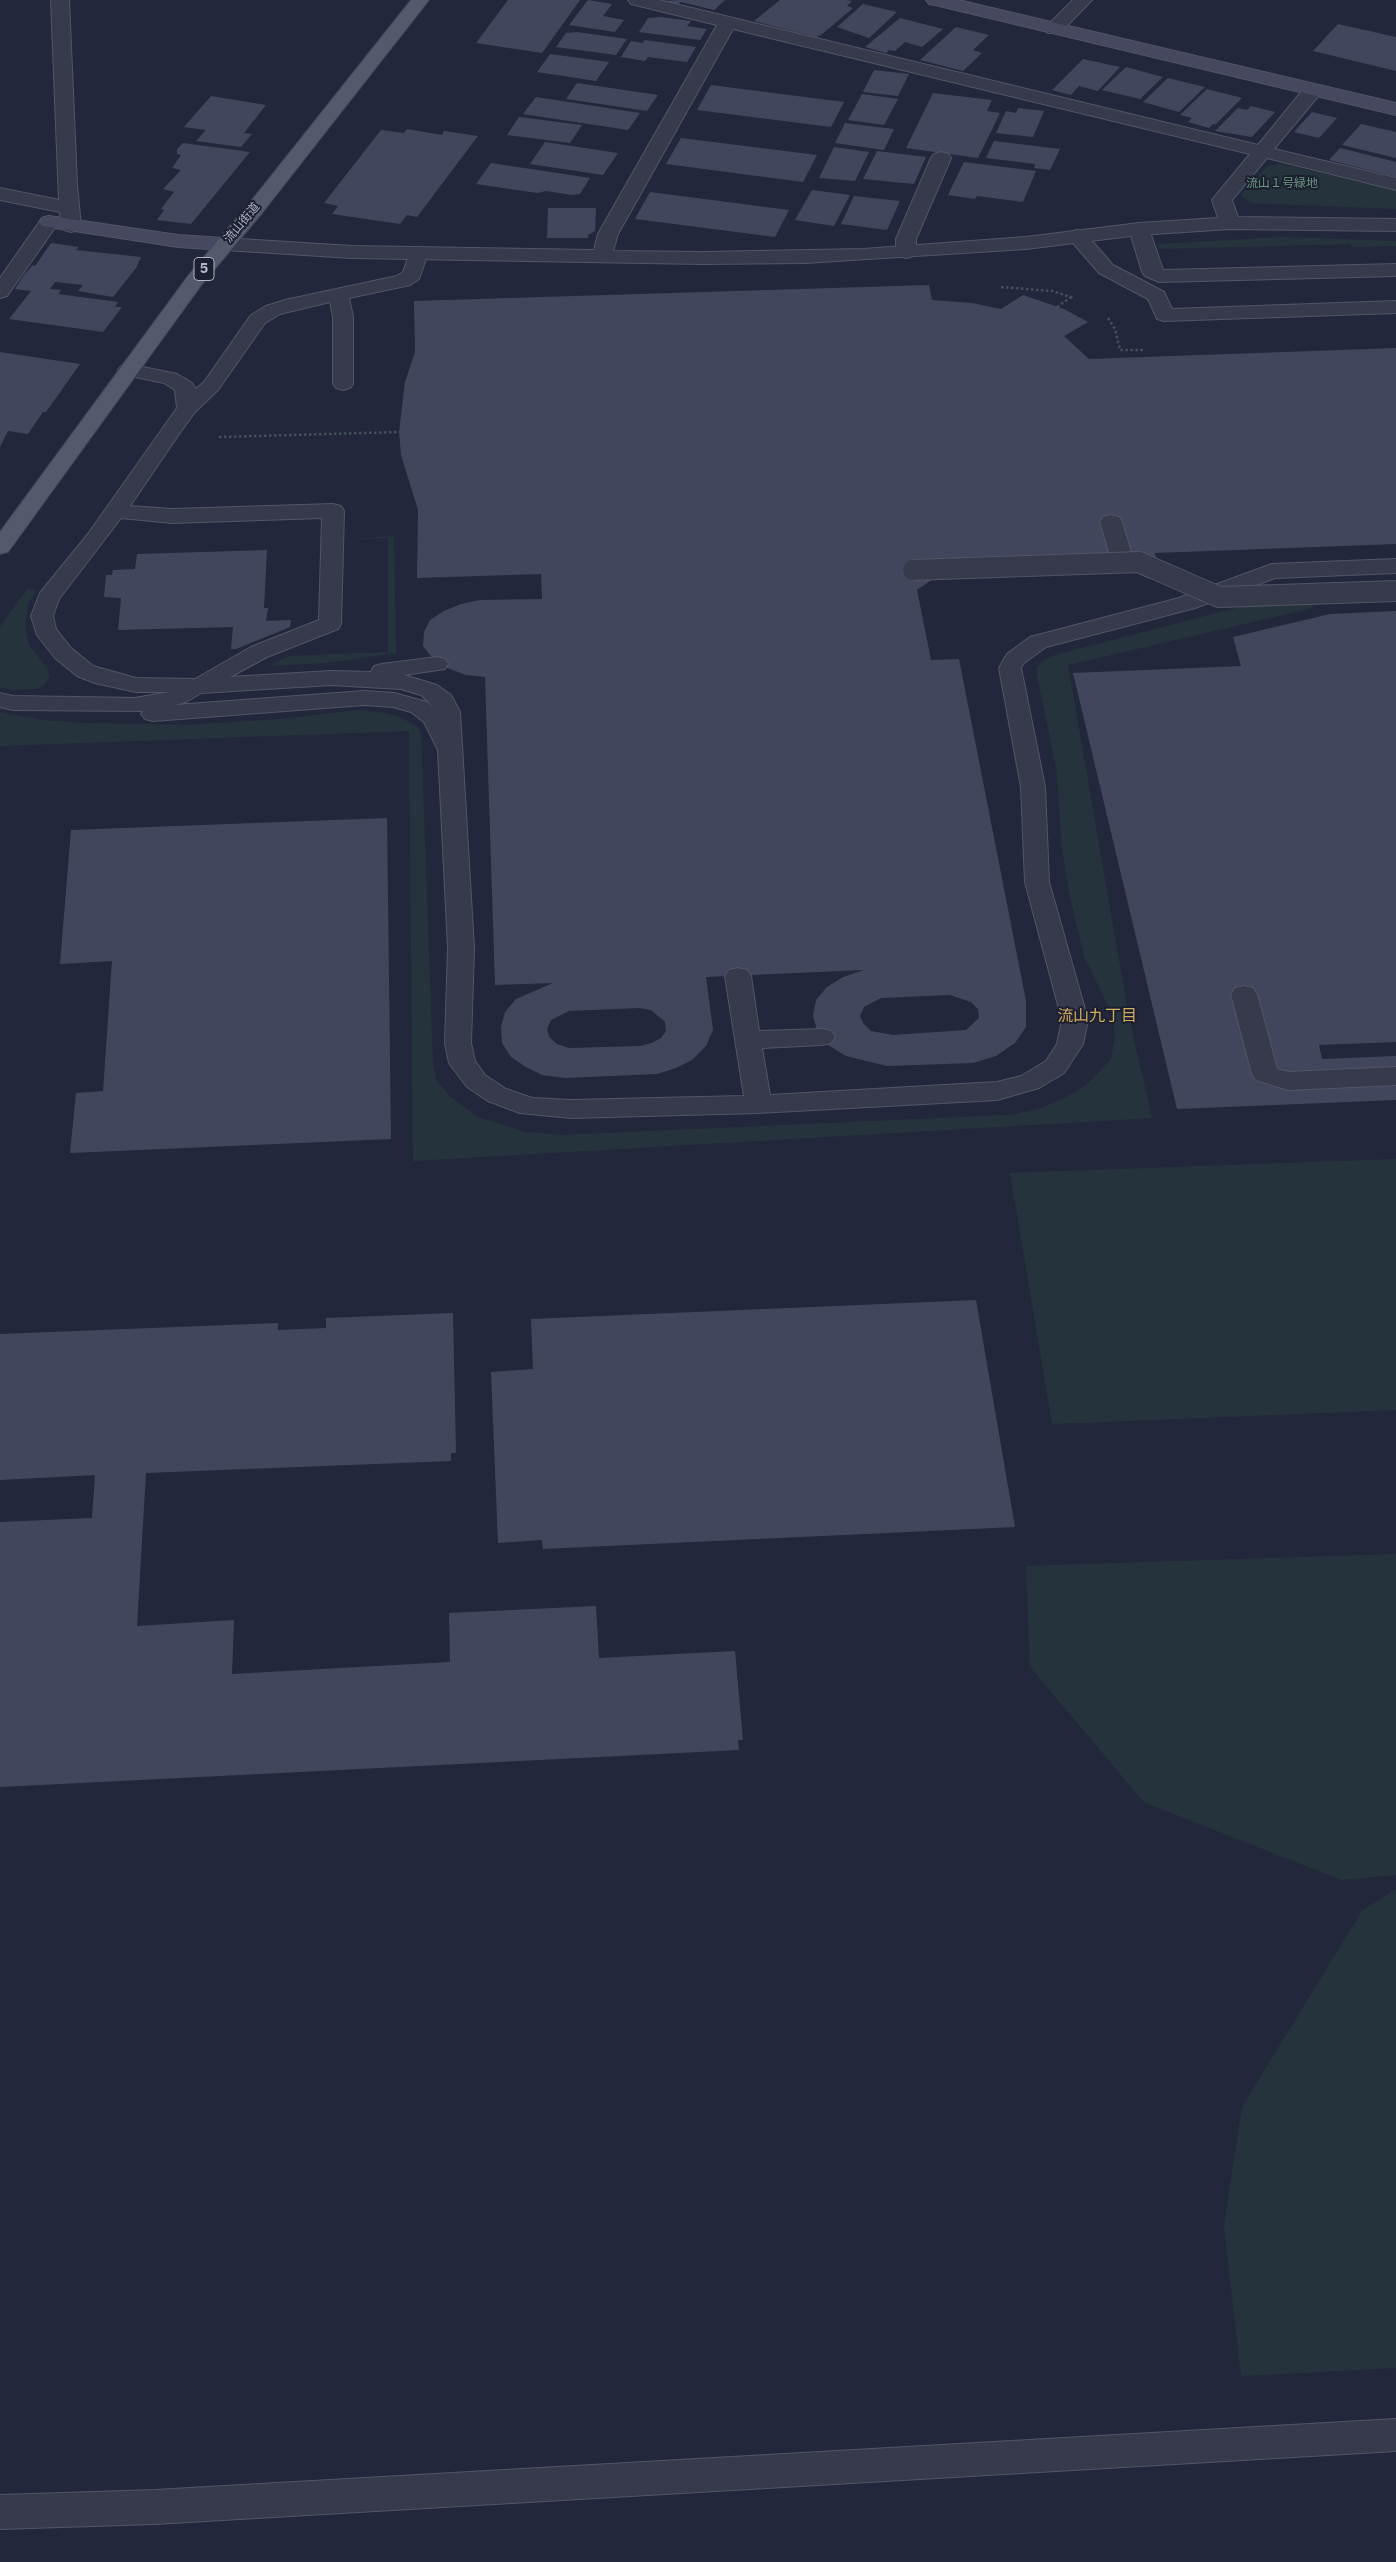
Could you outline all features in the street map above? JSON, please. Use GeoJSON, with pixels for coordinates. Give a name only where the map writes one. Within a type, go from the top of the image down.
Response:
{"type":"FeatureCollection","features":[{"type":"Feature","properties":{"kind":"main road","name":"流山街道"},"geometry":{"type":"LineString","coordinates":[[0,547],[128,370],[224,244],[255,209],[420,0]]}},
{"type":"Feature","properties":{"kind":"street"},"geometry":{"type":"LineString","coordinates":[[60,0],[70,217]]}},
{"type":"Feature","properties":{"kind":"street"},"geometry":{"type":"LineString","coordinates":[[636,0],[1396,184]]}},
{"type":"Feature","properties":{"kind":"street"},"geometry":{"type":"LineString","coordinates":[[935,0],[1396,109]]}},
{"type":"Feature","properties":{"kind":"street"},"geometry":{"type":"LineString","coordinates":[[1054,29],[1083,0]]}},
{"type":"Feature","properties":{"kind":"street"},"geometry":{"type":"LineString","coordinates":[[602,256],[608,234],[728,22]]}},
{"type":"Feature","properties":{"kind":"street"},"geometry":{"type":"LineString","coordinates":[[1230,223],[1222,200],[1313,90]]}},
{"type":"Feature","properties":{"kind":"street"},"geometry":{"type":"LineString","coordinates":[[906,252],[906,239],[941,158]]}},
{"type":"Feature","properties":{"kind":"street"},"geometry":{"type":"LineString","coordinates":[[0,194],[70,217],[178,241],[352,252],[703,258],[906,252],[1139,229],[1230,223],[1361,223],[1396,225]]}},
{"type":"Feature","properties":{"kind":"street"},"geometry":{"type":"LineString","coordinates":[[0,292],[49,222],[70,217]]}},
{"type":"Feature","properties":{"kind":"street"},"geometry":{"type":"LineString","coordinates":[[1139,229],[1152,272],[1159,276],[1396,270]]}},
{"type":"Feature","properties":{"kind":"street"},"geometry":{"type":"LineString","coordinates":[[1077,236],[1106,269],[1157,296],[1164,315],[1396,307]]}},
{"type":"Feature","properties":{"kind":"street"},"geometry":{"type":"LineString","coordinates":[[418,253],[412,275],[402,281],[273,310],[258,319],[211,386],[188,408],[96,539],[48,598],[42,616],[45,630],[72,662],[85,671],[103,678],[136,685],[196,686],[331,678],[437,664]]}},
{"type":"Feature","properties":{"kind":"street"},"geometry":{"type":"LineString","coordinates":[[338,294],[343,317],[343,384]]}},
{"type":"Feature","properties":{"kind":"street"},"geometry":{"type":"LineString","coordinates":[[128,370],[170,378],[185,387],[188,393],[188,408]]}},
{"type":"Feature","properties":{"kind":"street"},"geometry":{"type":"LineString","coordinates":[[6,701],[151,704],[178,697],[259,652],[330,624],[333,511],[172,516],[115,511]]}},
{"type":"Feature","properties":{"kind":"street"},"geometry":{"type":"LineString","coordinates":[[1111,522],[1123,562]]}},
{"type":"Feature","properties":{"kind":"street"},"geometry":{"type":"LineString","coordinates":[[913,570],[1139,562],[1219,597],[1396,591]]}},
{"type":"Feature","properties":{"kind":"street"},"geometry":{"type":"LineString","coordinates":[[331,678],[404,682],[429,690],[444,700],[448,712],[461,948],[458,1043],[462,1063],[476,1081],[497,1095],[528,1107],[570,1109],[758,1104],[997,1091],[1030,1082],[1055,1067],[1070,1044],[1075,1020],[1037,882],[1033,787],[1010,668],[1015,659],[1038,642],[1187,603],[1272,571],[1396,566]]}},
{"type":"Feature","properties":{"kind":"street"},"geometry":{"type":"LineString","coordinates":[[6,701],[75,710],[150,714],[364,698],[394,700],[419,707],[434,718],[449,749]]}},
{"type":"Feature","properties":{"kind":"street"},"geometry":{"type":"LineString","coordinates":[[738,976],[758,1104]]}},
{"type":"Feature","properties":{"kind":"street"},"geometry":{"type":"LineString","coordinates":[[1244,994],[1265,1074],[1288,1080],[1396,1076]]}},
{"type":"Feature","properties":{"kind":"street"},"geometry":{"type":"LineString","coordinates":[[748,1040],[822,1036]]}},
{"type":"Feature","properties":{"kind":"street"},"geometry":{"type":"LineString","coordinates":[[0,2512],[155,2507],[1396,2435]]}},
{"type":"Feature","properties":{"kind":"path"},"geometry":{"type":"LineString","coordinates":[[1057,306],[1071,297]]}},
{"type":"Feature","properties":{"kind":"path"},"geometry":{"type":"LineString","coordinates":[[216,437],[399,432]]}},
{"type":"Feature","properties":{"kind":"green space","name":"流山１号緑地"},"geometry":{"type":"Polygon","coordinates":[[[1282,164],[1396,191],[1396,209],[1251,203],[1241,195],[1267,166],[1282,164]]]}},
{"type":"Feature","properties":{"kind":"green space"},"geometry":{"type":"Polygon","coordinates":[[[1282,237],[1396,241],[1396,246],[1352,247],[1350,244],[1159,249],[1158,244],[1282,237]]]}},
{"type":"Feature","properties":{"kind":"green space"},"geometry":{"type":"Polygon","coordinates":[[[394,536],[396,653],[326,663],[270,666],[288,656],[388,652],[388,538],[349,539],[394,536]]]}},
{"type":"Feature","properties":{"kind":"green space"},"geometry":{"type":"Polygon","coordinates":[[[27,589],[36,590],[29,603],[26,617],[25,628],[29,645],[47,668],[50,676],[44,685],[36,689],[12,690],[0,687],[0,627],[27,589]]]}},
{"type":"Feature","properties":{"kind":"green space"},"geometry":{"type":"Polygon","coordinates":[[[1312,604],[1313,608],[1068,665],[1129,1018],[1152,1118],[413,1161],[409,731],[0,746],[0,712],[44,720],[81,723],[189,725],[281,719],[359,710],[400,717],[417,727],[421,734],[433,1063],[436,1080],[450,1097],[478,1117],[525,1132],[563,1135],[1008,1115],[1039,1109],[1065,1098],[1089,1083],[1111,1059],[1115,1037],[1113,1016],[1084,956],[1069,892],[1061,839],[1057,772],[1037,668],[1042,662],[1055,655],[1240,607],[1312,604]]]}},
{"type":"Feature","properties":{"kind":"green space"},"geometry":{"type":"Polygon","coordinates":[[[1396,1159],[1396,1410],[1052,1424],[1010,1173],[1396,1159]]]}},
{"type":"Feature","properties":{"kind":"green space"},"geometry":{"type":"Polygon","coordinates":[[[1396,1554],[1396,1875],[1341,1880],[1144,1802],[1030,1667],[1026,1566],[1396,1554]]]}},
{"type":"Feature","properties":{"kind":"green space"},"geometry":{"type":"Polygon","coordinates":[[[1396,1889],[1396,2368],[1241,2376],[1224,2226],[1242,2107],[1362,1911],[1396,1889]]]}},
{"type":"Feature","properties":{"kind":"building"},"geometry":{"type":"Polygon","coordinates":[[[508,0],[580,0],[542,53],[476,43],[508,0]]]}},
{"type":"Feature","properties":{"kind":"building"},"geometry":{"type":"Polygon","coordinates":[[[588,0],[612,4],[603,16],[624,20],[615,32],[569,25],[588,0]]]}},
{"type":"Feature","properties":{"kind":"building"},"geometry":{"type":"Polygon","coordinates":[[[725,0],[714,10],[681,2],[678,4],[666,1],[725,0]]]}},
{"type":"Feature","properties":{"kind":"building"},"geometry":{"type":"Polygon","coordinates":[[[780,0],[847,0],[852,1],[847,6],[853,8],[821,35],[816,37],[754,21],[780,0]]]}},
{"type":"Feature","properties":{"kind":"building"},"geometry":{"type":"Polygon","coordinates":[[[863,4],[897,12],[869,38],[837,27],[863,4]]]}},
{"type":"Feature","properties":{"kind":"building"},"geometry":{"type":"Polygon","coordinates":[[[660,17],[691,21],[687,26],[707,29],[700,40],[639,32],[648,18],[660,17]]]}},
{"type":"Feature","properties":{"kind":"building"},"geometry":{"type":"Polygon","coordinates":[[[900,18],[943,29],[922,47],[905,42],[895,51],[889,50],[886,53],[865,47],[900,18]]]}},
{"type":"Feature","properties":{"kind":"building"},"geometry":{"type":"Polygon","coordinates":[[[1338,24],[1396,37],[1396,71],[1313,51],[1338,24]]]}},
{"type":"Feature","properties":{"kind":"building"},"geometry":{"type":"Polygon","coordinates":[[[956,27],[989,35],[973,50],[982,53],[963,71],[920,60],[956,27]]]}},
{"type":"Feature","properties":{"kind":"building"},"geometry":{"type":"Polygon","coordinates":[[[577,32],[627,39],[616,55],[556,47],[566,33],[577,32]]]}},
{"type":"Feature","properties":{"kind":"building"},"geometry":{"type":"Polygon","coordinates":[[[644,40],[696,47],[687,62],[648,57],[645,61],[621,57],[631,41],[643,43],[644,40]]]}},
{"type":"Feature","properties":{"kind":"building"},"geometry":{"type":"Polygon","coordinates":[[[550,54],[609,62],[596,81],[537,72],[550,54]]]}},
{"type":"Feature","properties":{"kind":"building"},"geometry":{"type":"Polygon","coordinates":[[[1083,59],[1120,67],[1098,91],[1079,86],[1071,95],[1052,90],[1083,59]]]}},
{"type":"Feature","properties":{"kind":"building"},"geometry":{"type":"Polygon","coordinates":[[[1126,67],[1163,77],[1140,99],[1102,90],[1126,67]]]}},
{"type":"Feature","properties":{"kind":"building"},"geometry":{"type":"Polygon","coordinates":[[[874,70],[909,74],[898,96],[863,92],[874,70]]]}},
{"type":"Feature","properties":{"kind":"building"},"geometry":{"type":"Polygon","coordinates":[[[1168,78],[1205,87],[1179,112],[1143,102],[1168,78]]]}},
{"type":"Feature","properties":{"kind":"building"},"geometry":{"type":"Polygon","coordinates":[[[577,83],[658,95],[647,111],[566,99],[577,83]]]}},
{"type":"Feature","properties":{"kind":"building"},"geometry":{"type":"Polygon","coordinates":[[[711,85],[844,102],[831,127],[697,110],[711,85]]]}},
{"type":"Feature","properties":{"kind":"building"},"geometry":{"type":"Polygon","coordinates":[[[1207,89],[1242,98],[1216,124],[1209,128],[1188,122],[1192,118],[1180,115],[1207,89]]]}},
{"type":"Feature","properties":{"kind":"building"},"geometry":{"type":"Polygon","coordinates":[[[933,93],[992,100],[987,111],[1000,113],[978,158],[906,148],[933,93]]]}},
{"type":"Feature","properties":{"kind":"building"},"geometry":{"type":"Polygon","coordinates":[[[862,94],[898,99],[884,125],[848,120],[862,94]]]}},
{"type":"Feature","properties":{"kind":"building"},"geometry":{"type":"Polygon","coordinates":[[[211,96],[266,105],[244,133],[252,134],[241,147],[196,141],[206,130],[184,127],[211,96]]]}},
{"type":"Feature","properties":{"kind":"building"},"geometry":{"type":"Polygon","coordinates":[[[536,97],[640,113],[628,130],[523,114],[536,97]]]}},
{"type":"Feature","properties":{"kind":"building"},"geometry":{"type":"Polygon","coordinates":[[[1251,106],[1275,112],[1252,137],[1215,131],[1238,108],[1247,110],[1251,106]]]}},
{"type":"Feature","properties":{"kind":"building"},"geometry":{"type":"Polygon","coordinates":[[[1018,108],[1044,111],[1033,137],[996,133],[1006,111],[1016,113],[1018,108]]]}},
{"type":"Feature","properties":{"kind":"building"},"geometry":{"type":"Polygon","coordinates":[[[1312,112],[1337,118],[1319,138],[1294,132],[1312,112]]]}},
{"type":"Feature","properties":{"kind":"building"},"geometry":{"type":"Polygon","coordinates":[[[519,117],[582,125],[570,143],[507,135],[519,117]]]}},
{"type":"Feature","properties":{"kind":"building"},"geometry":{"type":"Polygon","coordinates":[[[845,123],[894,129],[884,150],[835,143],[845,123]]]}},
{"type":"Feature","properties":{"kind":"building"},"geometry":{"type":"Polygon","coordinates":[[[1361,124],[1396,132],[1396,158],[1342,145],[1361,124]]]}},
{"type":"Feature","properties":{"kind":"building"},"geometry":{"type":"Polygon","coordinates":[[[407,129],[442,135],[444,131],[478,136],[417,217],[407,215],[400,224],[332,214],[338,206],[324,203],[381,130],[404,133],[407,129]]]}},
{"type":"Feature","properties":{"kind":"building"},"geometry":{"type":"Polygon","coordinates":[[[681,138],[817,155],[803,182],[666,164],[681,138]]]}},
{"type":"Feature","properties":{"kind":"building"},"geometry":{"type":"Polygon","coordinates":[[[994,141],[1060,149],[1050,170],[1034,168],[1035,164],[986,158],[994,141]]]}},
{"type":"Feature","properties":{"kind":"building"},"geometry":{"type":"Polygon","coordinates":[[[545,142],[618,153],[603,175],[530,164],[545,142]]]}},
{"type":"Feature","properties":{"kind":"building"},"geometry":{"type":"Polygon","coordinates":[[[183,143],[250,152],[191,224],[157,220],[164,210],[161,209],[174,192],[163,189],[181,170],[172,168],[181,155],[177,154],[177,149],[183,143]]]}},
{"type":"Feature","properties":{"kind":"building"},"geometry":{"type":"Polygon","coordinates":[[[834,147],[869,152],[855,181],[819,178],[834,147]]]}},
{"type":"Feature","properties":{"kind":"building"},"geometry":{"type":"Polygon","coordinates":[[[1340,148],[1396,162],[1396,177],[1329,160],[1340,148]]]}},
{"type":"Feature","properties":{"kind":"building"},"geometry":{"type":"Polygon","coordinates":[[[877,151],[926,157],[914,184],[863,179],[877,151]]]}},
{"type":"Feature","properties":{"kind":"building"},"geometry":{"type":"Polygon","coordinates":[[[964,162],[1036,171],[1023,202],[977,196],[975,199],[948,195],[964,162]]]}},
{"type":"Feature","properties":{"kind":"building"},"geometry":{"type":"Polygon","coordinates":[[[491,163],[590,178],[580,194],[572,195],[546,191],[537,193],[476,184],[491,163]]]}},
{"type":"Feature","properties":{"kind":"building"},"geometry":{"type":"Polygon","coordinates":[[[812,190],[850,195],[834,226],[795,220],[812,190]]]}},
{"type":"Feature","properties":{"kind":"building"},"geometry":{"type":"Polygon","coordinates":[[[650,192],[789,210],[775,237],[635,219],[650,192]]]}},
{"type":"Feature","properties":{"kind":"building"},"geometry":{"type":"Polygon","coordinates":[[[854,196],[900,201],[887,230],[841,224],[854,196]]]}},
{"type":"Feature","properties":{"kind":"building"},"geometry":{"type":"Polygon","coordinates":[[[548,208],[596,208],[595,231],[588,235],[588,238],[547,238],[548,208]]]}},
{"type":"Feature","properties":{"kind":"building"},"geometry":{"type":"Polygon","coordinates":[[[51,243],[79,247],[76,250],[141,257],[136,268],[113,297],[78,291],[83,285],[55,282],[50,289],[61,290],[58,294],[118,302],[115,307],[122,307],[103,332],[9,319],[31,291],[15,289],[24,275],[33,265],[35,266],[51,243]]]}},
{"type":"Feature","properties":{"kind":"building"},"geometry":{"type":"Polygon","coordinates":[[[929,285],[932,300],[972,303],[1001,309],[1023,295],[1064,309],[1088,322],[1064,336],[1089,359],[1396,348],[1396,544],[1155,553],[1156,558],[1171,564],[1149,579],[1134,572],[933,579],[917,590],[931,660],[959,659],[1026,1001],[1026,1027],[1015,1043],[996,1056],[973,1063],[887,1066],[846,1056],[828,1045],[817,1030],[813,1016],[816,1000],[827,987],[843,977],[864,970],[706,977],[713,1030],[706,1046],[692,1060],[657,1074],[565,1078],[542,1075],[511,1057],[502,1043],[501,1027],[505,1012],[516,999],[553,983],[495,985],[485,677],[466,675],[437,664],[423,646],[424,632],[430,620],[444,611],[461,604],[480,600],[542,599],[541,574],[417,578],[418,510],[401,455],[399,432],[405,382],[415,352],[414,301],[929,285]],[[950,995],[881,998],[864,1007],[860,1016],[863,1023],[871,1031],[893,1035],[966,1030],[979,1018],[978,1009],[971,1002],[950,995]],[[639,1008],[569,1011],[551,1020],[547,1029],[549,1037],[557,1044],[569,1048],[640,1046],[652,1043],[661,1038],[666,1031],[665,1022],[651,1010],[639,1008]]]}},
{"type":"Feature","properties":{"kind":"building"},"geometry":{"type":"Polygon","coordinates":[[[0,352],[80,364],[28,434],[8,431],[0,447],[0,352]]]}},
{"type":"Feature","properties":{"kind":"building"},"geometry":{"type":"Polygon","coordinates":[[[267,550],[264,608],[268,608],[266,621],[291,620],[290,627],[236,649],[231,649],[233,627],[118,630],[121,598],[104,597],[106,575],[112,575],[113,570],[135,569],[137,554],[267,550]]]}},
{"type":"Feature","properties":{"kind":"building"},"geometry":{"type":"Polygon","coordinates":[[[1396,611],[1396,1042],[1319,1045],[1322,1059],[1396,1056],[1396,1100],[1177,1109],[1073,673],[1241,666],[1233,637],[1330,614],[1396,611]]]}},
{"type":"Feature","properties":{"kind":"building"},"geometry":{"type":"Polygon","coordinates":[[[387,818],[391,1139],[70,1153],[76,1093],[103,1091],[112,961],[60,964],[71,830],[387,818]]]}},
{"type":"Feature","properties":{"kind":"building"},"geometry":{"type":"Polygon","coordinates":[[[976,1300],[1015,1527],[543,1549],[542,1540],[498,1543],[491,1372],[533,1369],[531,1319],[976,1300]]]}},
{"type":"Feature","properties":{"kind":"building"},"geometry":{"type":"Polygon","coordinates":[[[453,1313],[456,1453],[451,1453],[451,1461],[146,1473],[137,1626],[234,1620],[232,1674],[450,1662],[449,1613],[596,1606],[599,1658],[735,1651],[743,1740],[738,1740],[739,1750],[0,1787],[0,1522],[92,1518],[95,1475],[0,1480],[0,1334],[278,1323],[278,1330],[326,1328],[326,1318],[453,1313]]]}},
{"type":"Feature","properties":{"kind":"district","name":"流山九丁目"},"geometry":{"type":"Point","coordinates":[1097,1016]}}]}
